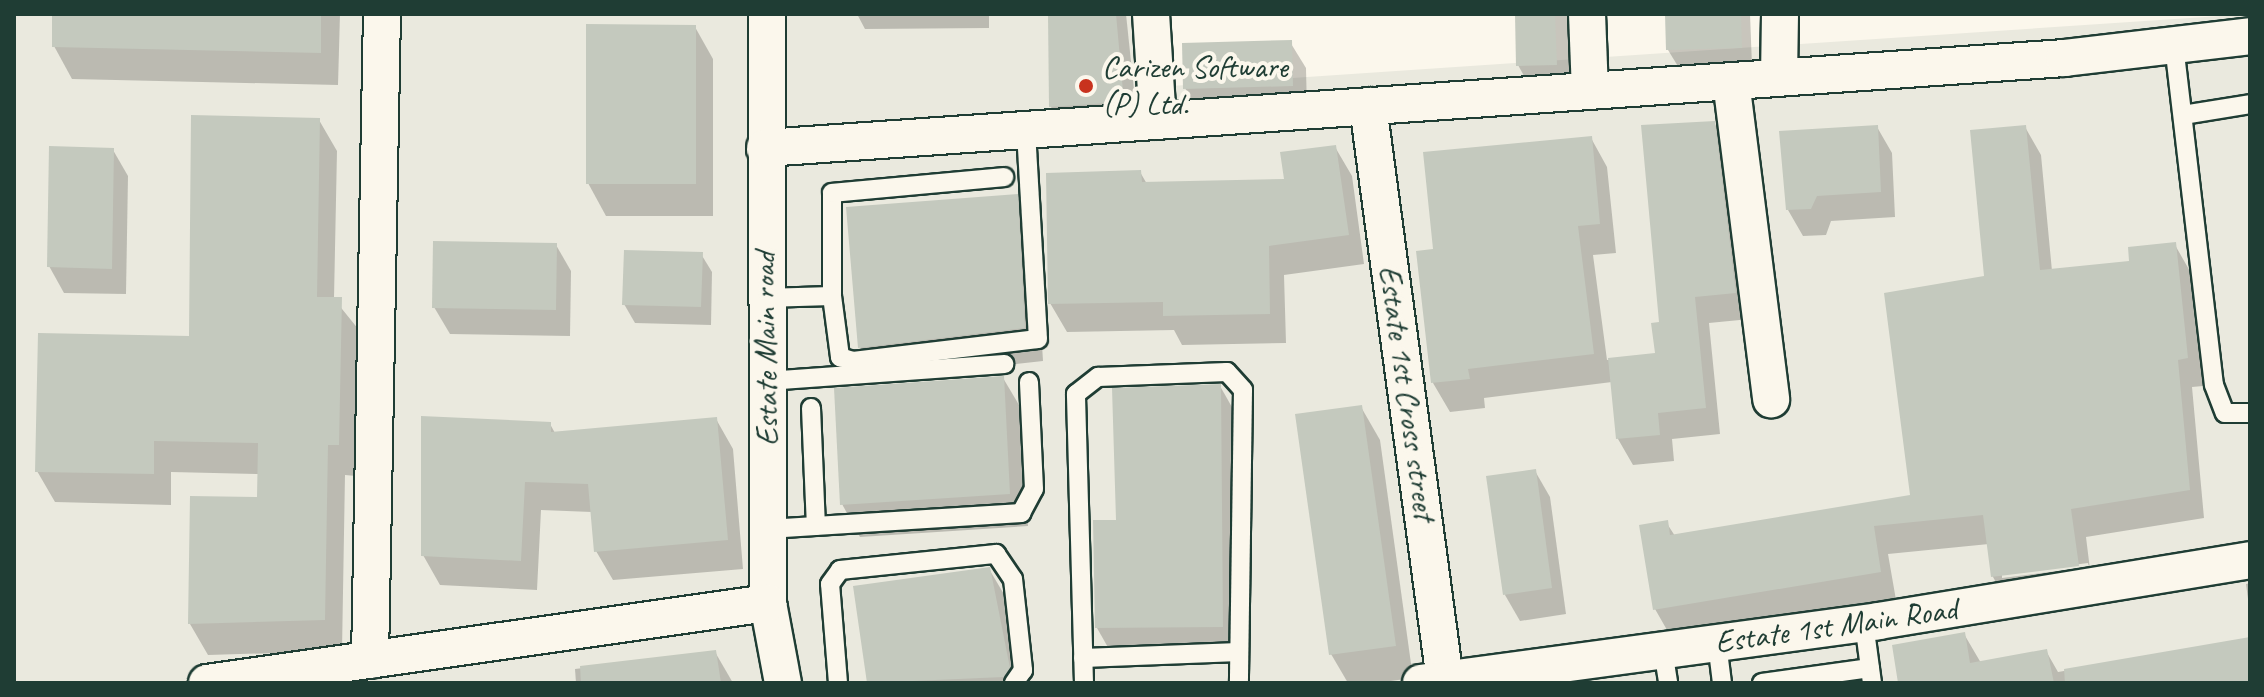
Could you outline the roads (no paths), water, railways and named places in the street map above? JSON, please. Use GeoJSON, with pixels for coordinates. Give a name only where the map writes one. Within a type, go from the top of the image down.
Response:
{"type":"FeatureCollection","features":[{"type":"Feature","properties":{"kind":"street"},"geometry":{"type":"LineString","coordinates":[[370,660],[382,14]]}},
{"type":"Feature","properties":{"kind":"street","name":"Estate Main road"},"geometry":{"type":"LineString","coordinates":[[767,14],[764,298],[768,603],[783,683]]}},
{"type":"Feature","properties":{"kind":"street"},"geometry":{"type":"LineString","coordinates":[[1151,14],[1158,121]]}},
{"type":"Feature","properties":{"kind":"street"},"geometry":{"type":"LineString","coordinates":[[1587,14],[1590,91]]}},
{"type":"Feature","properties":{"kind":"street"},"geometry":{"type":"LineString","coordinates":[[1779,78],[1780,14]]}},
{"type":"Feature","properties":{"kind":"street"},"geometry":{"type":"LineString","coordinates":[[765,148],[1779,78],[2250,36]]}},
{"type":"Feature","properties":{"kind":"street"},"geometry":{"type":"LineString","coordinates":[[1731,81],[1771,399]]}},
{"type":"Feature","properties":{"kind":"street","name":"Estate 1st Cross street"},"geometry":{"type":"LineString","coordinates":[[1368,106],[1473,679]]}},
{"type":"Feature","properties":{"kind":"street","name":"Estate 1st Main Road"},"geometry":{"type":"LineString","coordinates":[[1473,679],[1666,666],[1717,643],[1864,623],[2250,560]]}},
{"type":"Feature","properties":{"kind":"street"},"geometry":{"type":"LineString","coordinates":[[207,683],[294,677],[370,660],[768,603]]}},
{"type":"Feature","properties":{"kind":"lane"},"geometry":{"type":"LineString","coordinates":[[2174,45],[2214,385],[2225,413],[2250,413]]}},
{"type":"Feature","properties":{"kind":"lane"},"geometry":{"type":"LineString","coordinates":[[2183,115],[2250,104]]}},
{"type":"Feature","properties":{"kind":"lane"},"geometry":{"type":"LineString","coordinates":[[1004,177],[832,193],[832,296],[840,357],[853,361],[1038,339],[1026,130]]}},
{"type":"Feature","properties":{"kind":"lane"},"geometry":{"type":"LineString","coordinates":[[764,298],[832,296]]}},
{"type":"Feature","properties":{"kind":"lane"},"geometry":{"type":"LineString","coordinates":[[767,381],[1004,364]]}},
{"type":"Feature","properties":{"kind":"lane"},"geometry":{"type":"LineString","coordinates":[[1084,683],[1076,394],[1098,377],[1227,372],[1243,390],[1239,683]]}},
{"type":"Feature","properties":{"kind":"lane"},"geometry":{"type":"LineString","coordinates":[[768,529],[1021,513],[1034,489],[1029,382]]}},
{"type":"Feature","properties":{"kind":"lane"},"geometry":{"type":"LineString","coordinates":[[811,408],[816,526]]}},
{"type":"Feature","properties":{"kind":"lane"},"geometry":{"type":"LineString","coordinates":[[838,683],[830,584],[840,570],[996,554],[1013,579],[1023,670],[1014,683]]}},
{"type":"Feature","properties":{"kind":"lane"},"geometry":{"type":"LineString","coordinates":[[1762,683],[1871,676],[1864,623]]}},
{"type":"Feature","properties":{"kind":"lane"},"geometry":{"type":"LineString","coordinates":[[1717,643],[1722,683]]}},
{"type":"Feature","properties":{"kind":"lane"},"geometry":{"type":"LineString","coordinates":[[1083,658],[1239,652]]}},
{"type":"Feature","properties":{"kind":"place","name":"Carizen Software (P) Ltd."},"geometry":{"type":"Point","coordinates":[1086,86]}}]}
